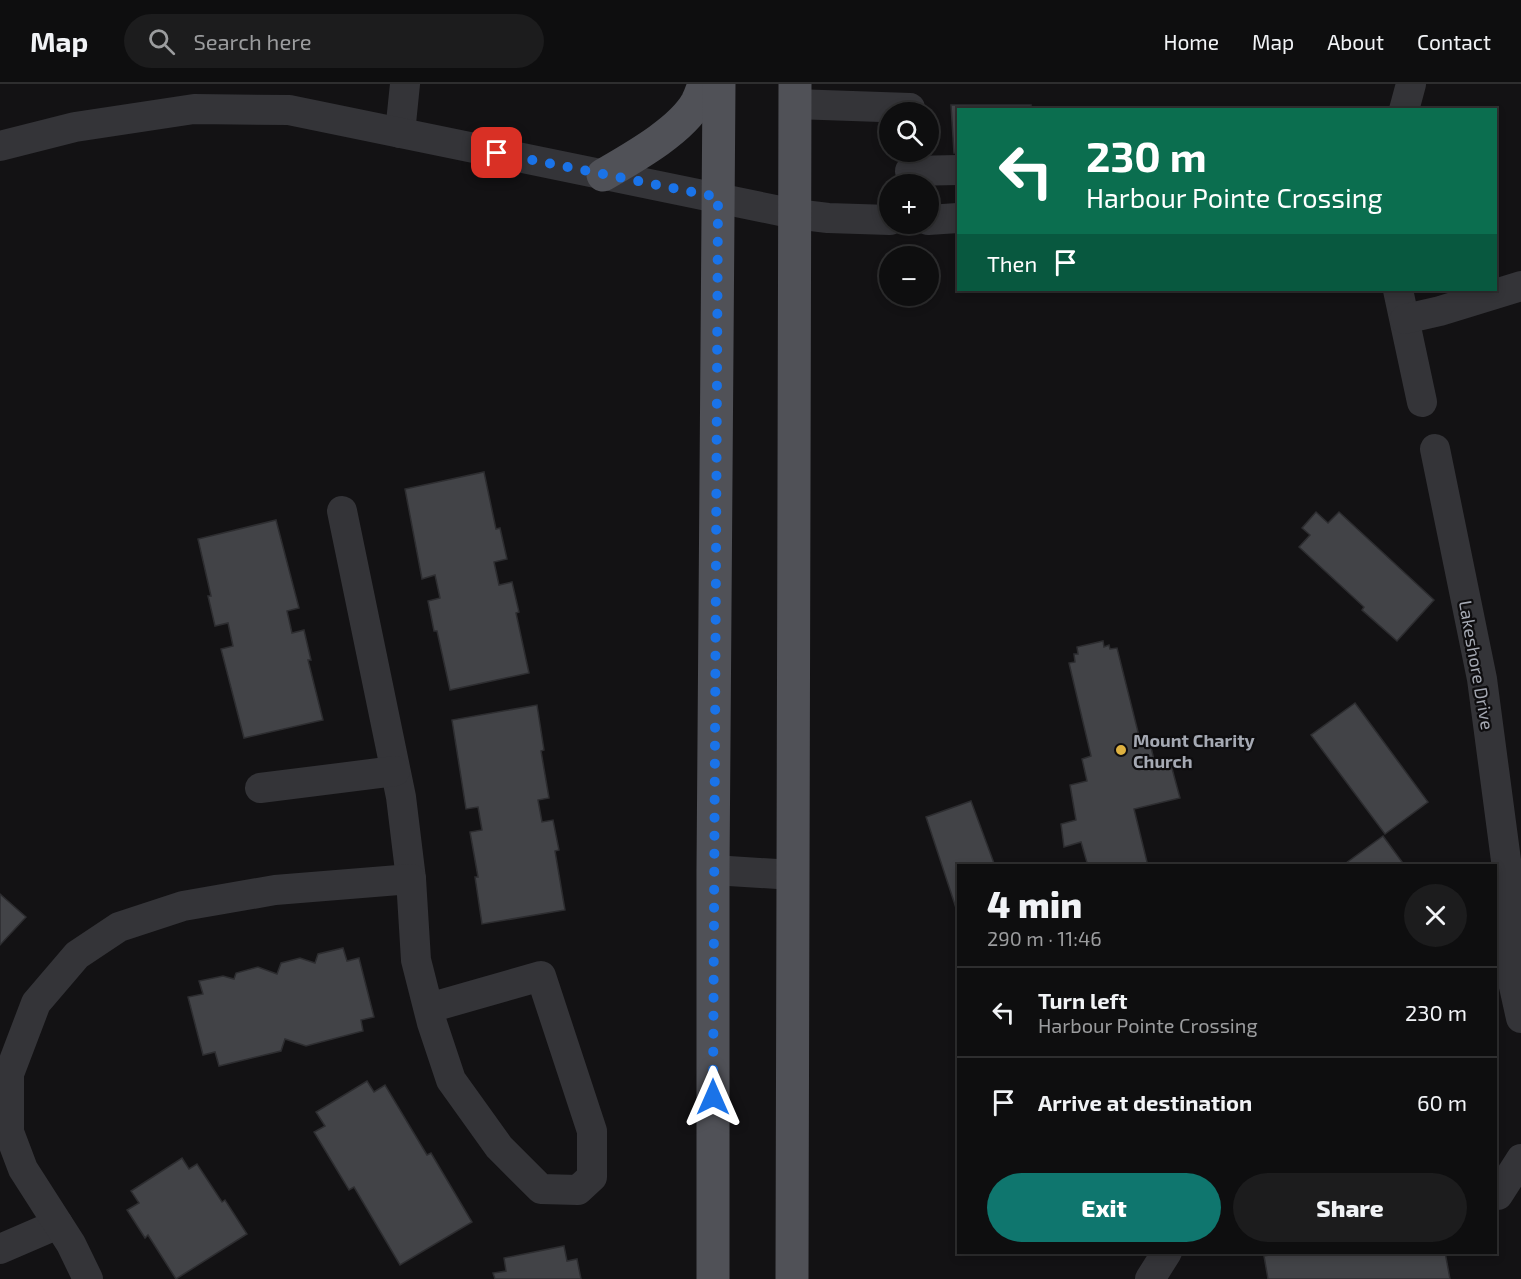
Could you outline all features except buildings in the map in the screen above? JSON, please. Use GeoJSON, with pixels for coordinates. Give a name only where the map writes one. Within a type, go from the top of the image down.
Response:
{"type":"FeatureCollection","features":[{"type":"Feature","properties":{"kind":"main road"},"geometry":{"type":"LineString","coordinates":[[603,175],[653,144],[688,115],[697,102],[704,84]]}},
{"type":"Feature","properties":{"kind":"main road"},"geometry":{"type":"LineString","coordinates":[[713,1279],[713,870],[719,84]]}},
{"type":"Feature","properties":{"kind":"main road"},"geometry":{"type":"LineString","coordinates":[[792,1279],[794,94]]}},
{"type":"Feature","properties":{"kind":"street"},"geometry":{"type":"LineString","coordinates":[[400,133],[405,84]]}},
{"type":"Feature","properties":{"kind":"street"},"geometry":{"type":"LineString","coordinates":[[1405,108],[1411,84]]}},
{"type":"Feature","properties":{"kind":"street"},"geometry":{"type":"LineString","coordinates":[[794,94],[879,104]]}},
{"type":"Feature","properties":{"kind":"street"},"geometry":{"type":"LineString","coordinates":[[0,146],[75,126],[194,109],[257,97],[289,110],[795,214],[879,220]]}},
{"type":"Feature","properties":{"kind":"street"},"geometry":{"type":"LineString","coordinates":[[909,169],[957,170]]}},
{"type":"Feature","properties":{"kind":"street"},"geometry":{"type":"LineString","coordinates":[[939,219],[957,218]]}},
{"type":"Feature","properties":{"kind":"street"},"geometry":{"type":"LineString","coordinates":[[1405,318],[1440,311],[1521,286]]}},
{"type":"Feature","properties":{"kind":"street"},"geometry":{"type":"LineString","coordinates":[[1398,291],[1422,402]]}},
{"type":"Feature","properties":{"kind":"street","name":"Lakeshore Drive"},"geometry":{"type":"LineString","coordinates":[[1435,449],[1482,678],[1515,880],[1504,984],[1521,1018]]}},
{"type":"Feature","properties":{"kind":"street"},"geometry":{"type":"LineString","coordinates":[[342,511],[395,771],[411,879],[416,960],[429,1008],[452,1080],[499,1147],[541,1189],[578,1190],[592,1177],[592,1131],[541,976],[429,1008]]}},
{"type":"Feature","properties":{"kind":"street"},"geometry":{"type":"LineString","coordinates":[[260,788],[395,771]]}},
{"type":"Feature","properties":{"kind":"street"},"geometry":{"type":"LineString","coordinates":[[713,870],[793,874]]}},
{"type":"Feature","properties":{"kind":"street"},"geometry":{"type":"LineString","coordinates":[[88,1279],[71,1244],[7,1147],[9,1074],[36,1003],[77,955],[119,927],[183,906],[275,891],[411,879]]}},
{"type":"Feature","properties":{"kind":"street"},"geometry":{"type":"LineString","coordinates":[[1497,1195],[1521,1159]]}},
{"type":"Feature","properties":{"kind":"street"},"geometry":{"type":"LineString","coordinates":[[0,1249],[58,1224]]}},
{"type":"Feature","properties":{"kind":"street"},"geometry":{"type":"LineString","coordinates":[[1150,1279],[1166,1254]]}},
{"type":"Feature","properties":{"kind":"place","name":"Mount Charity Church"},"geometry":{"type":"Point","coordinates":[1121,750]}},
{"type":"Feature","properties":{"kind":"route"},"geometry":{"type":"LineString","coordinates":[[497,153],[718,197],[713,1097]]}}]}
